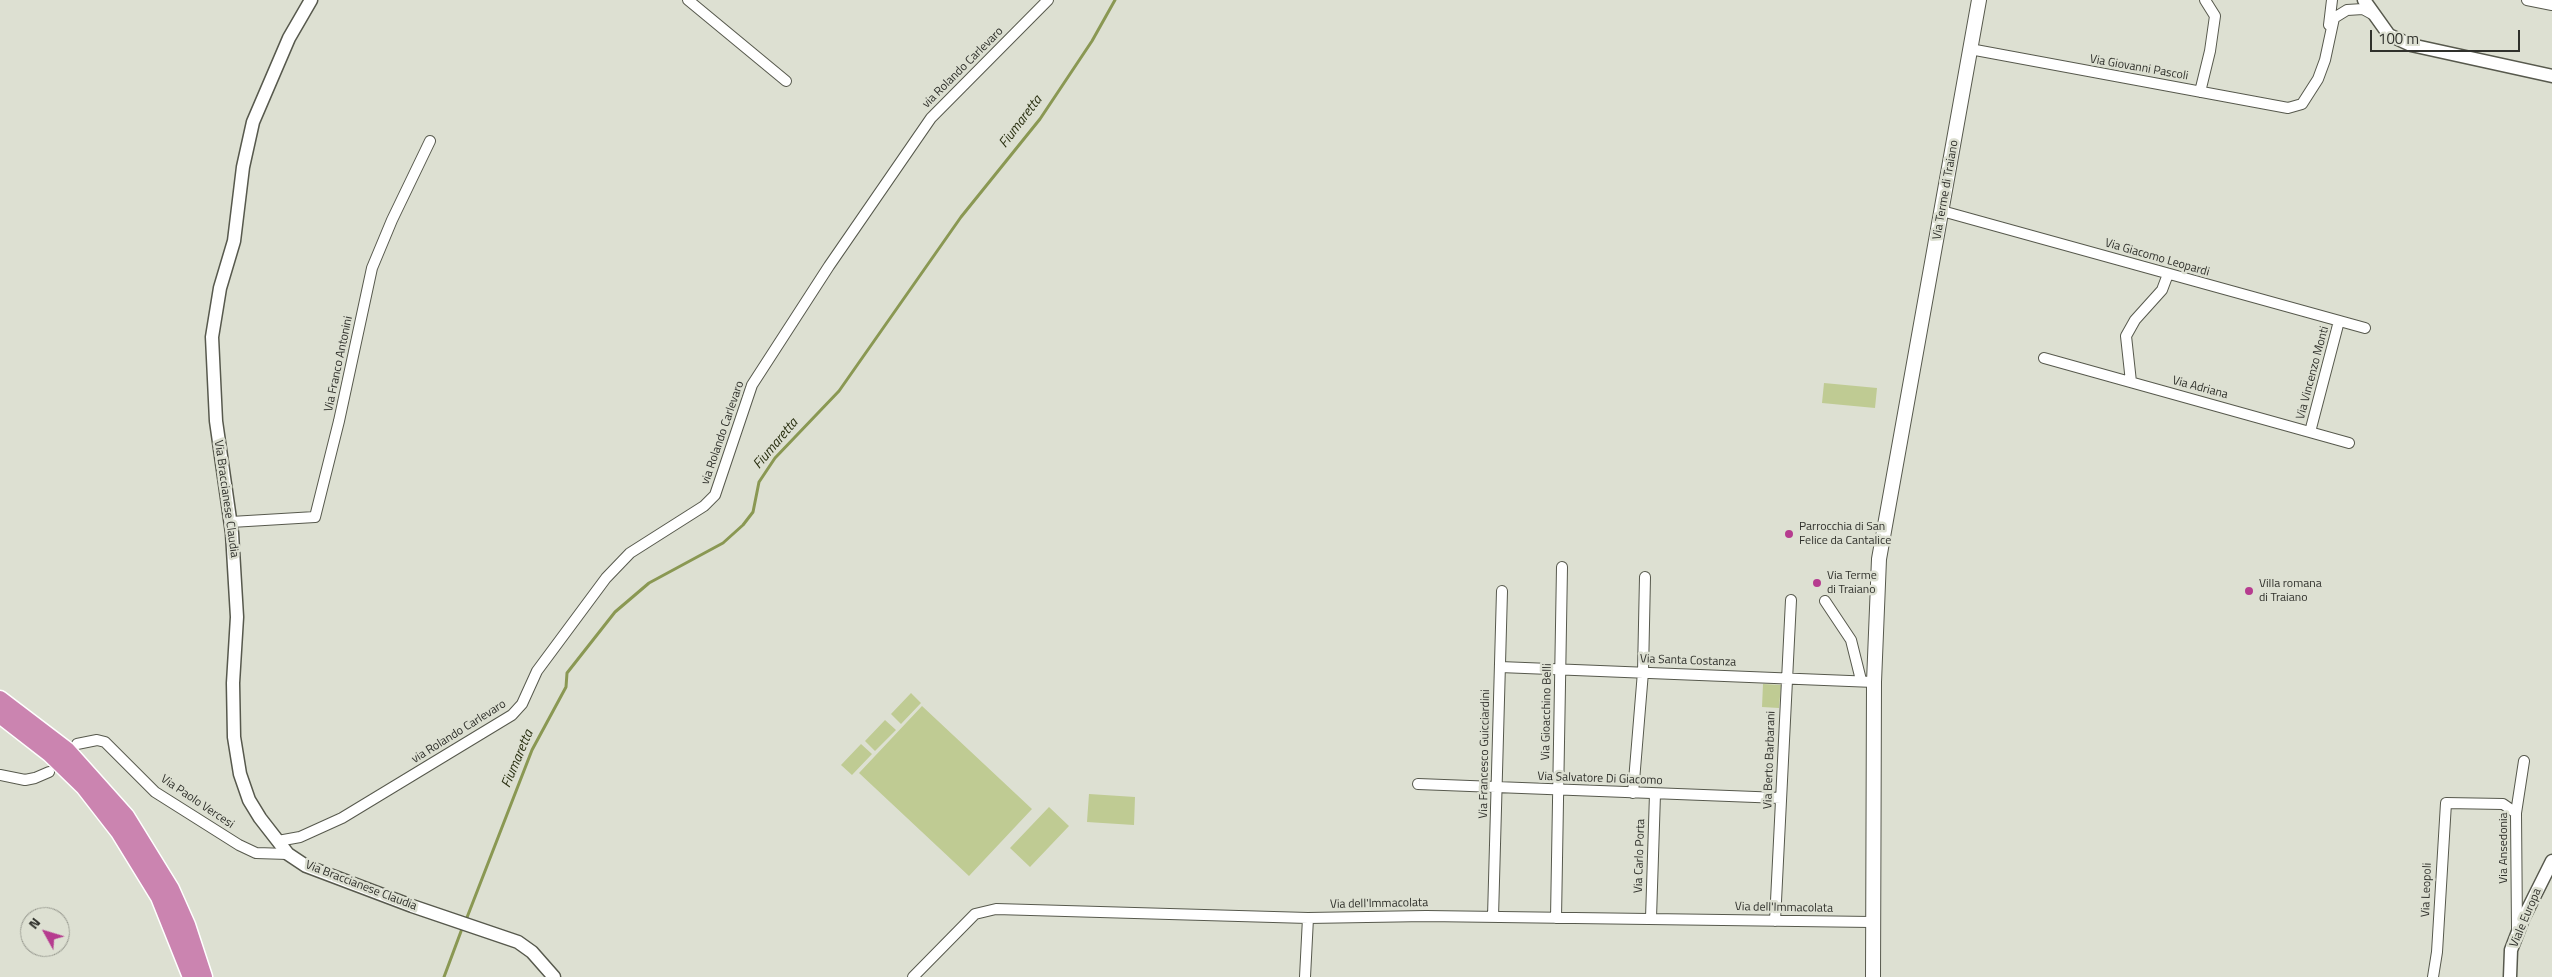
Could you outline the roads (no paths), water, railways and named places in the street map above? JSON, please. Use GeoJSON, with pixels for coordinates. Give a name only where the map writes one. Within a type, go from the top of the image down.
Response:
{"type":"FeatureCollection","features":[{"type":"Feature","properties":{"kind":"highway"},"geometry":{"type":"LineString","coordinates":[[0,699],[67,750],[126,816],[171,889],[187,925],[204,977]]}},
{"type":"Feature","properties":{"kind":"highway"},"geometry":{"type":"LineString","coordinates":[[0,716],[50,754],[84,787],[119,832],[159,897],[192,977]]}},
{"type":"Feature","properties":{"kind":"main road","name":"Via Terme di Traiano"},"geometry":{"type":"LineString","coordinates":[[1873,977],[1868,681],[1879,559],[1979,0]]}},
{"type":"Feature","properties":{"kind":"street","name":"Via Braccianese Claudia"},"geometry":{"type":"LineString","coordinates":[[311,0],[289,38],[253,122],[243,167],[234,241],[220,288],[214,322],[212,364],[214,401],[230,522],[237,616],[233,683],[235,747],[240,774],[250,800],[288,854],[306,866],[518,942],[532,952],[554,977]]}},
{"type":"Feature","properties":{"kind":"street"},"geometry":{"type":"LineString","coordinates":[[688,0],[786,81]]}},
{"type":"Feature","properties":{"kind":"street","name":"via Rolando Carlevaro"},"geometry":{"type":"LineString","coordinates":[[278,840],[300,837],[342,818],[512,715],[522,704],[537,671],[606,578],[630,554],[704,506],[715,495],[752,385],[829,266],[931,118],[1048,0]]}},
{"type":"Feature","properties":{"kind":"street"},"geometry":{"type":"LineString","coordinates":[[2200,92],[2210,51],[2215,16],[2204,0]]}},
{"type":"Feature","properties":{"kind":"street"},"geometry":{"type":"LineString","coordinates":[[2330,36],[2329,16],[2332,0]]}},
{"type":"Feature","properties":{"kind":"street"},"geometry":{"type":"LineString","coordinates":[[2364,0],[2389,35],[2410,45],[2552,76]]}},
{"type":"Feature","properties":{"kind":"street"},"geometry":{"type":"LineString","coordinates":[[2527,0],[2552,5]]}},
{"type":"Feature","properties":{"kind":"street"},"geometry":{"type":"LineString","coordinates":[[2330,36],[2334,18],[2347,10],[2363,9],[2374,16]]}},
{"type":"Feature","properties":{"kind":"street","name":"Via Giovanni Pascoli"},"geometry":{"type":"LineString","coordinates":[[1970,49],[2288,108],[2302,104],[2318,79],[2330,36]]}},
{"type":"Feature","properties":{"kind":"street","name":"Via Franco Antonini"},"geometry":{"type":"LineString","coordinates":[[230,522],[315,517],[339,421],[372,268],[392,220],[430,141]]}},
{"type":"Feature","properties":{"kind":"street","name":"Via Giacomo Leopardi"},"geometry":{"type":"LineString","coordinates":[[1942,211],[2365,328]]}},
{"type":"Feature","properties":{"kind":"street"},"geometry":{"type":"LineString","coordinates":[[2131,382],[2126,336],[2135,320],[2162,290],[2168,274]]}},
{"type":"Feature","properties":{"kind":"street","name":"Via Vincenzo Monti"},"geometry":{"type":"LineString","coordinates":[[2310,432],[2340,321]]}},
{"type":"Feature","properties":{"kind":"street","name":"Via Adriana"},"geometry":{"type":"LineString","coordinates":[[2044,358],[2350,443]]}},
{"type":"Feature","properties":{"kind":"street","name":"Via Gioacchino Belli"},"geometry":{"type":"LineString","coordinates":[[1556,918],[1562,567]]}},
{"type":"Feature","properties":{"kind":"street"},"geometry":{"type":"LineString","coordinates":[[1633,793],[1643,672],[1645,577]]}},
{"type":"Feature","properties":{"kind":"street","name":"Via Francesco Guicciardini"},"geometry":{"type":"LineString","coordinates":[[1493,917],[1502,591]]}},
{"type":"Feature","properties":{"kind":"street","name":"Via Berto Barbarani"},"geometry":{"type":"LineString","coordinates":[[1775,921],[1791,600]]}},
{"type":"Feature","properties":{"kind":"street","name":"Via Terme di Traiano"},"geometry":{"type":"LineString","coordinates":[[1825,601],[1851,640],[1868,681]]}},
{"type":"Feature","properties":{"kind":"street","name":"Via Santa Costanza"},"geometry":{"type":"LineString","coordinates":[[1500,667],[1868,681]]}},
{"type":"Feature","properties":{"kind":"street","name":"Via Paolo Vercesi"},"geometry":{"type":"LineString","coordinates":[[78,744],[97,740],[105,742],[155,792],[239,845],[256,853],[288,854]]}},
{"type":"Feature","properties":{"kind":"street","name":"Via Ansedonia"},"geometry":{"type":"LineString","coordinates":[[2517,936],[2516,813],[2524,761]]}},
{"type":"Feature","properties":{"kind":"street"},"geometry":{"type":"LineString","coordinates":[[0,775],[25,780],[36,778],[49,772]]}},
{"type":"Feature","properties":{"kind":"street","name":"Via Salvatore Di Giacomo"},"geometry":{"type":"LineString","coordinates":[[1418,784],[1781,798]]}},
{"type":"Feature","properties":{"kind":"street","name":"Via Carlo Porta"},"geometry":{"type":"LineString","coordinates":[[1651,918],[1655,794]]}},
{"type":"Feature","properties":{"kind":"street","name":"Via Leopoli"},"geometry":{"type":"LineString","coordinates":[[2433,977],[2437,952],[2446,803],[2503,804],[2516,813]]}},
{"type":"Feature","properties":{"kind":"street","name":"Viale Europa"},"geometry":{"type":"LineString","coordinates":[[2510,977],[2511,950],[2552,861]]}},
{"type":"Feature","properties":{"kind":"street","name":"Via dell'Immacolata"},"geometry":{"type":"LineString","coordinates":[[913,977],[975,914],[996,909],[1308,918],[1651,918],[1871,922]]}},
{"type":"Feature","properties":{"kind":"street"},"geometry":{"type":"LineString","coordinates":[[1305,977],[1308,918]]}},
{"type":"Feature","properties":{"kind":"waterway","name":"Fiumaretta"},"geometry":{"type":"LineString","coordinates":[[466,920],[532,750],[566,687],[567,673],[615,612],[649,583],[723,543],[743,525],[753,512],[759,482],[775,458],[839,391],[961,217],[1040,119],[1092,41],[1115,0]]}},
{"type":"Feature","properties":{"kind":"waterway","name":"Fiumaretta"},"geometry":{"type":"LineString","coordinates":[[444,977],[463,926]]}},
{"type":"Feature","properties":{"kind":"place","name":"Parrocchia di San Felice da Cantalice"},"geometry":{"type":"Point","coordinates":[1789,534]}},
{"type":"Feature","properties":{"kind":"place","name":"Via Terme di Traiano"},"geometry":{"type":"Point","coordinates":[1817,583]}},
{"type":"Feature","properties":{"kind":"place","name":"Villa romana di Traiano"},"geometry":{"type":"Point","coordinates":[2249,591]}}]}
